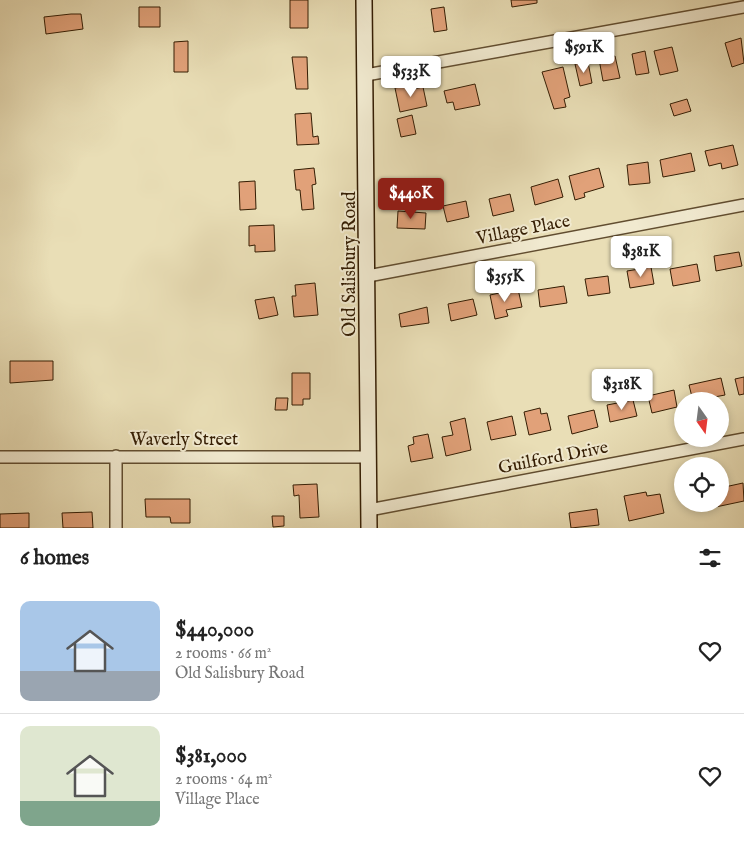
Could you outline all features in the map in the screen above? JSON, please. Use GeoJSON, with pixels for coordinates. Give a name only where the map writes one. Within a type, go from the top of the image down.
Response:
{"type":"FeatureCollection","features":[{"type":"Feature","properties":{"kind":"main road","name":"Old Salisbury Road"},"geometry":{"type":"LineString","coordinates":[[364,0],[369,528]]}},
{"type":"Feature","properties":{"kind":"street"},"geometry":{"type":"LineString","coordinates":[[366,75],[744,7]]}},
{"type":"Feature","properties":{"kind":"street","name":"Village Place"},"geometry":{"type":"LineString","coordinates":[[368,276],[744,205]]}},
{"type":"Feature","properties":{"kind":"street","name":"Guilford Drive"},"geometry":{"type":"LineString","coordinates":[[369,510],[744,439]]}},
{"type":"Feature","properties":{"kind":"street"},"geometry":{"type":"LineString","coordinates":[[116,456],[116,528]]}},
{"type":"Feature","properties":{"kind":"street","name":"Waverly Street"},"geometry":{"type":"LineString","coordinates":[[0,457],[368,457]]}},
{"type":"Feature","properties":{"kind":"building"},"geometry":{"type":"Polygon","coordinates":[[[290,0],[308,0],[308,28],[290,28],[290,0]]]}},
{"type":"Feature","properties":{"kind":"building"},"geometry":{"type":"Polygon","coordinates":[[[511,0],[537,0],[537,3],[512,7],[511,0]]]}},
{"type":"Feature","properties":{"kind":"building"},"geometry":{"type":"Polygon","coordinates":[[[139,7],[160,7],[160,27],[139,27],[139,7]]]}},
{"type":"Feature","properties":{"kind":"building"},"geometry":{"type":"Polygon","coordinates":[[[444,7],[447,30],[434,32],[431,9],[444,7]]]}},
{"type":"Feature","properties":{"kind":"building"},"geometry":{"type":"Polygon","coordinates":[[[81,14],[83,29],[46,34],[44,17],[81,14]]]}},
{"type":"Feature","properties":{"kind":"building"},"geometry":{"type":"Polygon","coordinates":[[[741,38],[744,63],[732,67],[725,43],[741,38]]]}},
{"type":"Feature","properties":{"kind":"building"},"geometry":{"type":"Polygon","coordinates":[[[188,41],[188,72],[174,72],[174,42],[188,41]]]}},
{"type":"Feature","properties":{"kind":"building"},"geometry":{"type":"Polygon","coordinates":[[[672,47],[678,71],[660,75],[654,51],[672,47]]]}},
{"type":"Feature","properties":{"kind":"building"},"geometry":{"type":"Polygon","coordinates":[[[645,51],[649,73],[636,75],[632,54],[645,51]]]}},
{"type":"Feature","properties":{"kind":"building"},"geometry":{"type":"Polygon","coordinates":[[[615,56],[620,78],[603,81],[599,59],[615,56]]]}},
{"type":"Feature","properties":{"kind":"building"},"geometry":{"type":"Polygon","coordinates":[[[292,57],[307,57],[308,89],[296,89],[292,57]]]}},
{"type":"Feature","properties":{"kind":"building"},"geometry":{"type":"Polygon","coordinates":[[[588,62],[592,83],[580,86],[575,64],[588,62]]]}},
{"type":"Feature","properties":{"kind":"building"},"geometry":{"type":"Polygon","coordinates":[[[563,67],[570,97],[564,99],[566,107],[554,109],[542,72],[563,67]]]}},
{"type":"Feature","properties":{"kind":"building"},"geometry":{"type":"Polygon","coordinates":[[[475,84],[480,105],[455,110],[453,102],[447,103],[444,91],[475,84]]]}},
{"type":"Feature","properties":{"kind":"building"},"geometry":{"type":"Polygon","coordinates":[[[407,86],[408,90],[423,87],[427,106],[400,112],[395,88],[407,86]]]}},
{"type":"Feature","properties":{"kind":"building"},"geometry":{"type":"Polygon","coordinates":[[[687,99],[691,111],[674,116],[670,104],[687,99]]]}},
{"type":"Feature","properties":{"kind":"building"},"geometry":{"type":"Polygon","coordinates":[[[311,113],[313,137],[318,136],[319,144],[297,145],[295,114],[311,113]]]}},
{"type":"Feature","properties":{"kind":"building"},"geometry":{"type":"Polygon","coordinates":[[[412,115],[416,134],[401,137],[397,119],[412,115]]]}},
{"type":"Feature","properties":{"kind":"building"},"geometry":{"type":"Polygon","coordinates":[[[733,145],[738,165],[722,169],[721,163],[709,166],[705,151],[733,145]]]}},
{"type":"Feature","properties":{"kind":"building"},"geometry":{"type":"Polygon","coordinates":[[[691,153],[695,171],[663,177],[660,160],[691,153]]]}},
{"type":"Feature","properties":{"kind":"building"},"geometry":{"type":"Polygon","coordinates":[[[648,162],[650,183],[629,185],[627,165],[648,162]]]}},
{"type":"Feature","properties":{"kind":"building"},"geometry":{"type":"Polygon","coordinates":[[[314,168],[316,184],[312,185],[314,209],[302,210],[300,190],[296,190],[294,170],[314,168]]]}},
{"type":"Feature","properties":{"kind":"building"},"geometry":{"type":"Polygon","coordinates":[[[599,168],[604,187],[584,193],[585,197],[575,200],[569,176],[599,168]]]}},
{"type":"Feature","properties":{"kind":"building"},"geometry":{"type":"Polygon","coordinates":[[[558,179],[563,197],[535,205],[531,187],[558,179]]]}},
{"type":"Feature","properties":{"kind":"building"},"geometry":{"type":"Polygon","coordinates":[[[255,181],[256,209],[240,210],[239,182],[255,181]]]}},
{"type":"Feature","properties":{"kind":"building"},"geometry":{"type":"Polygon","coordinates":[[[510,194],[514,211],[493,216],[489,199],[510,194]]]}},
{"type":"Feature","properties":{"kind":"building"},"geometry":{"type":"Polygon","coordinates":[[[466,201],[469,217],[447,222],[443,206],[466,201]]]}},
{"type":"Feature","properties":{"kind":"building"},"geometry":{"type":"Polygon","coordinates":[[[398,211],[426,213],[425,229],[397,228],[398,211]]]}},
{"type":"Feature","properties":{"kind":"building"},"geometry":{"type":"Polygon","coordinates":[[[274,225],[275,251],[255,252],[255,245],[249,246],[249,226],[274,225]]]}},
{"type":"Feature","properties":{"kind":"building"},"geometry":{"type":"Polygon","coordinates":[[[739,252],[742,266],[716,271],[714,256],[739,252]]]}},
{"type":"Feature","properties":{"kind":"building"},"geometry":{"type":"Polygon","coordinates":[[[697,264],[700,281],[673,286],[670,269],[697,264]]]}},
{"type":"Feature","properties":{"kind":"building"},"geometry":{"type":"Polygon","coordinates":[[[651,267],[654,284],[630,288],[627,271],[651,267]]]}},
{"type":"Feature","properties":{"kind":"building"},"geometry":{"type":"Polygon","coordinates":[[[608,276],[610,293],[588,296],[585,279],[608,276]]]}},
{"type":"Feature","properties":{"kind":"building"},"geometry":{"type":"Polygon","coordinates":[[[315,283],[318,315],[294,317],[292,296],[296,296],[295,285],[315,283]]]}},
{"type":"Feature","properties":{"kind":"building"},"geometry":{"type":"Polygon","coordinates":[[[564,286],[567,303],[540,307],[538,290],[564,286]]]}},
{"type":"Feature","properties":{"kind":"building"},"geometry":{"type":"Polygon","coordinates":[[[518,289],[522,307],[506,310],[508,316],[495,319],[490,295],[518,289]]]}},
{"type":"Feature","properties":{"kind":"building"},"geometry":{"type":"Polygon","coordinates":[[[274,297],[278,315],[259,319],[255,300],[274,297]]]}},
{"type":"Feature","properties":{"kind":"building"},"geometry":{"type":"Polygon","coordinates":[[[473,299],[477,315],[451,321],[448,304],[473,299]]]}},
{"type":"Feature","properties":{"kind":"building"},"geometry":{"type":"Polygon","coordinates":[[[427,307],[429,323],[401,327],[399,314],[427,307]]]}},
{"type":"Feature","properties":{"kind":"building"},"geometry":{"type":"Polygon","coordinates":[[[10,361],[53,361],[53,380],[10,383],[10,361]]]}},
{"type":"Feature","properties":{"kind":"building"},"geometry":{"type":"Polygon","coordinates":[[[292,373],[310,373],[310,399],[303,399],[303,405],[292,405],[292,373]]]}},
{"type":"Feature","properties":{"kind":"building"},"geometry":{"type":"Polygon","coordinates":[[[744,377],[744,394],[739,395],[735,379],[744,377]]]}},
{"type":"Feature","properties":{"kind":"building"},"geometry":{"type":"Polygon","coordinates":[[[721,378],[724,392],[691,392],[689,385],[721,378]]]}},
{"type":"Feature","properties":{"kind":"building"},"geometry":{"type":"Polygon","coordinates":[[[674,390],[674,408],[652,413],[648,396],[674,390]]]}},
{"type":"Feature","properties":{"kind":"building"},"geometry":{"type":"Polygon","coordinates":[[[276,398],[288,398],[287,410],[275,410],[276,398]]]}},
{"type":"Feature","properties":{"kind":"building"},"geometry":{"type":"Polygon","coordinates":[[[633,400],[637,416],[610,422],[607,405],[633,400]]]}},
{"type":"Feature","properties":{"kind":"building"},"geometry":{"type":"Polygon","coordinates":[[[540,408],[541,414],[547,413],[551,430],[529,435],[524,412],[540,408]]]}},
{"type":"Feature","properties":{"kind":"building"},"geometry":{"type":"Polygon","coordinates":[[[594,410],[598,427],[572,434],[568,416],[594,410]]]}},
{"type":"Feature","properties":{"kind":"building"},"geometry":{"type":"Polygon","coordinates":[[[512,416],[516,435],[491,440],[487,422],[512,416]]]}},
{"type":"Feature","properties":{"kind":"building"},"geometry":{"type":"Polygon","coordinates":[[[465,418],[471,450],[446,456],[442,437],[453,435],[450,422],[465,418]]]}},
{"type":"Feature","properties":{"kind":"building"},"geometry":{"type":"Polygon","coordinates":[[[428,434],[433,458],[411,462],[408,446],[414,444],[413,437],[428,434]]]}},
{"type":"Feature","properties":{"kind":"building"},"geometry":{"type":"Polygon","coordinates":[[[743,483],[744,501],[729,504],[729,486],[743,483]]]}},
{"type":"Feature","properties":{"kind":"building"},"geometry":{"type":"Polygon","coordinates":[[[317,484],[319,517],[300,518],[299,495],[294,496],[293,485],[317,484]]]}},
{"type":"Feature","properties":{"kind":"building"},"geometry":{"type":"Polygon","coordinates":[[[646,492],[647,496],[660,494],[664,513],[629,521],[624,496],[646,492]]]}},
{"type":"Feature","properties":{"kind":"building"},"geometry":{"type":"Polygon","coordinates":[[[145,499],[190,499],[190,523],[171,523],[170,517],[146,517],[145,499]]]}},
{"type":"Feature","properties":{"kind":"building"},"geometry":{"type":"Polygon","coordinates":[[[597,509],[599,525],[571,528],[569,513],[597,509]]]}},
{"type":"Feature","properties":{"kind":"building"},"geometry":{"type":"Polygon","coordinates":[[[92,512],[93,528],[63,528],[62,513],[92,512]]]}},
{"type":"Feature","properties":{"kind":"building"},"geometry":{"type":"Polygon","coordinates":[[[29,513],[29,528],[0,528],[0,514],[29,513]]]}},
{"type":"Feature","properties":{"kind":"building"},"geometry":{"type":"Polygon","coordinates":[[[272,516],[284,516],[284,526],[273,527],[272,516]]]}}]}
